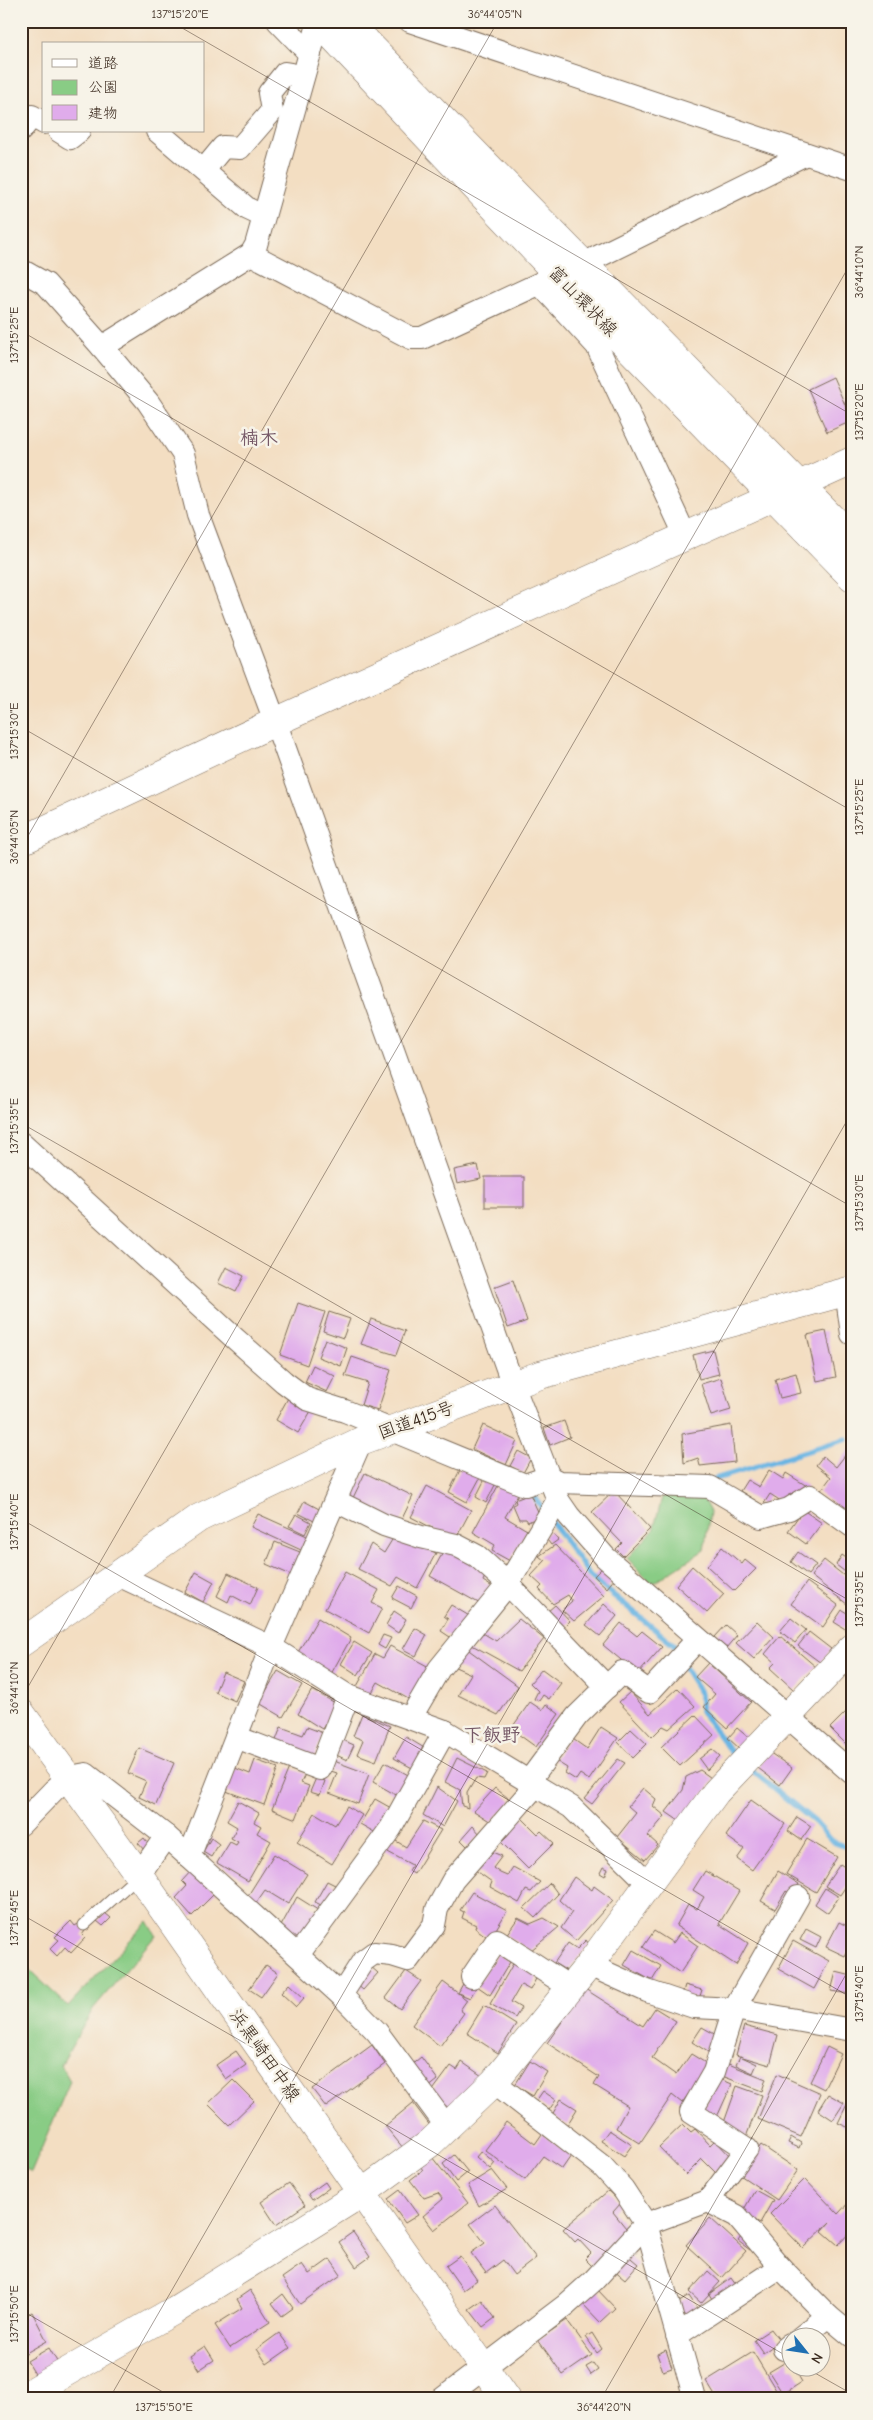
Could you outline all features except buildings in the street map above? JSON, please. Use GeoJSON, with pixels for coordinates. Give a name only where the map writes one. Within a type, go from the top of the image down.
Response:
{"type":"FeatureCollection","features":[{"type":"Feature","properties":{"kind":"main road","name":"富山環状線"},"geometry":{"type":"LineString","coordinates":[[326,21],[584,264],[852,539]]}},
{"type":"Feature","properties":{"kind":"main road","name":"富山環状線"},"geometry":{"type":"LineString","coordinates":[[326,21],[549,279],[774,496],[852,577]]}},
{"type":"Feature","properties":{"kind":"main road"},"geometry":{"type":"LineString","coordinates":[[21,841],[276,722],[686,538],[852,461]]}},
{"type":"Feature","properties":{"kind":"main road","name":"国道415号"},"geometry":{"type":"LineString","coordinates":[[21,1643],[199,1518],[361,1440],[540,1375],[849,1290]]}},
{"type":"Feature","properties":{"kind":"main road"},"geometry":{"type":"LineString","coordinates":[[21,2398],[175,2310],[362,2193],[429,2144],[494,2082],[571,1988],[716,1792],[852,1648]]}},
{"type":"Feature","properties":{"kind":"main road","name":"浜黒崎田中線"},"geometry":{"type":"LineString","coordinates":[[21,1713],[139,1876],[506,2399]]}},
{"type":"Feature","properties":{"kind":"street"},"geometry":{"type":"LineString","coordinates":[[278,21],[310,54]]}},
{"type":"Feature","properties":{"kind":"street"},"geometry":{"type":"LineString","coordinates":[[102,348],[251,254],[256,245],[310,54],[326,21]]}},
{"type":"Feature","properties":{"kind":"street"},"geometry":{"type":"LineString","coordinates":[[410,21],[852,169]]}},
{"type":"Feature","properties":{"kind":"street"},"geometry":{"type":"LineString","coordinates":[[204,170],[223,147],[240,148],[272,111],[269,93],[286,73],[303,76]]}},
{"type":"Feature","properties":{"kind":"street"},"geometry":{"type":"LineString","coordinates":[[21,130],[32,116],[42,121]]}},
{"type":"Feature","properties":{"kind":"street"},"geometry":{"type":"LineString","coordinates":[[61,132],[70,138],[78,132]]}},
{"type":"Feature","properties":{"kind":"street"},"geometry":{"type":"LineString","coordinates":[[158,132],[248,209],[263,216]]}},
{"type":"Feature","properties":{"kind":"street"},"geometry":{"type":"LineString","coordinates":[[584,264],[806,154]]}},
{"type":"Feature","properties":{"kind":"street"},"geometry":{"type":"LineString","coordinates":[[251,254],[411,338],[422,338],[549,279],[597,346],[686,538]]}},
{"type":"Feature","properties":{"kind":"street"},"geometry":{"type":"LineString","coordinates":[[21,270],[46,284],[148,402],[183,454],[198,515],[276,722],[513,1385],[558,1500],[568,1516],[605,1557],[852,1773]]}},
{"type":"Feature","properties":{"kind":"street"},"geometry":{"type":"LineString","coordinates":[[21,1143],[284,1382],[307,1398],[345,1411],[525,1485],[549,1477],[559,1482],[710,1487],[761,1517],[789,1509],[810,1496],[852,1526]]}},
{"type":"Feature","properties":{"kind":"street"},"geometry":{"type":"LineString","coordinates":[[849,1290],[852,1334]]}},
{"type":"Feature","properties":{"kind":"street"},"geometry":{"type":"LineString","coordinates":[[189,1858],[271,1647],[361,1440]]}},
{"type":"Feature","properties":{"kind":"street"},"geometry":{"type":"LineString","coordinates":[[411,1717],[439,1669],[508,1584],[558,1500]]}},
{"type":"Feature","properties":{"kind":"street"},"geometry":{"type":"LineString","coordinates":[[336,1501],[384,1525],[421,1537],[456,1545],[477,1556],[508,1584],[607,1687]]}},
{"type":"Feature","properties":{"kind":"street"},"geometry":{"type":"LineString","coordinates":[[118,1575],[271,1647],[348,1696],[411,1717],[445,1731],[571,1807],[648,1882]]}},
{"type":"Feature","properties":{"kind":"street"},"geometry":{"type":"LineString","coordinates":[[341,1995],[364,1960],[374,1952],[408,1960],[434,1925],[437,1909],[453,1880],[532,1783],[578,1716],[622,1672],[649,1692],[698,1639]]}},
{"type":"Feature","properties":{"kind":"street"},"geometry":{"type":"LineString","coordinates":[[236,1737],[320,1769],[348,1696]]}},
{"type":"Feature","properties":{"kind":"street"},"geometry":{"type":"LineString","coordinates":[[298,1955],[391,1828],[445,1731]]}},
{"type":"Feature","properties":{"kind":"street"},"geometry":{"type":"LineString","coordinates":[[21,1824],[69,1777],[86,1774],[166,1836],[341,1995],[377,2032],[447,2127]]}},
{"type":"Feature","properties":{"kind":"street"},"geometry":{"type":"LineString","coordinates":[[139,1876],[166,1836]]}},
{"type":"Feature","properties":{"kind":"street"},"geometry":{"type":"LineString","coordinates":[[442,2399],[566,2305],[594,2280],[646,2224],[708,2201],[747,2149],[692,2112],[714,2072],[734,2009],[798,1897]]}},
{"type":"Feature","properties":{"kind":"street"},"geometry":{"type":"LineString","coordinates":[[472,1978],[497,1940],[571,1988]]}},
{"type":"Feature","properties":{"kind":"street"},"geometry":{"type":"LineString","coordinates":[[589,1965],[647,1991],[694,2007],[734,2009],[852,2030]]}},
{"type":"Feature","properties":{"kind":"street"},"geometry":{"type":"LineString","coordinates":[[494,2082],[602,2166],[623,2189],[646,2224],[695,2399]]}},
{"type":"Feature","properties":{"kind":"street"},"geometry":{"type":"LineString","coordinates":[[708,2201],[737,2216],[780,2266],[828,2316],[852,2336]]}},
{"type":"Feature","properties":{"kind":"street"},"geometry":{"type":"LineString","coordinates":[[677,2335],[780,2266]]}},
{"type":"Feature","properties":{"kind":"street"},"geometry":{"type":"LineString","coordinates":[[813,2328],[828,2316]]}},
{"type":"Feature","properties":{"kind":"lane"},"geometry":{"type":"LineString","coordinates":[[84,1925],[139,1876]]}},
{"type":"Feature","properties":{"kind":"green space"},"geometry":{"type":"Polygon","coordinates":[[[698,1489],[710,1512],[704,1550],[652,1584],[627,1558],[653,1531],[664,1490],[698,1489]]]}},
{"type":"Feature","properties":{"kind":"green space"},"geometry":{"type":"Polygon","coordinates":[[[148,1921],[156,1935],[93,2009],[61,2065],[70,2081],[31,2173],[21,2165],[21,1962],[68,2006],[148,1921]]]}},
{"type":"Feature","properties":{"kind":"waterway"},"geometry":{"type":"LineString","coordinates":[[712,1480],[846,1439]]}},
{"type":"Feature","properties":{"kind":"waterway"},"geometry":{"type":"LineString","coordinates":[[530,1489],[545,1513]]}},
{"type":"Feature","properties":{"kind":"waterway"},"geometry":{"type":"LineString","coordinates":[[552,1522],[591,1577],[674,1645],[677,1653]]}},
{"type":"Feature","properties":{"kind":"waterway"},"geometry":{"type":"LineString","coordinates":[[682,1664],[701,1694],[701,1711],[730,1751],[739,1758]]}},
{"type":"Feature","properties":{"kind":"waterway"},"geometry":{"type":"LineString","coordinates":[[749,1768],[815,1822],[833,1842],[852,1849]]}},
{"type":"Feature","properties":{"kind":"district","name":"楠木"},"geometry":{"type":"Point","coordinates":[259,437]}},
{"type":"Feature","properties":{"kind":"district","name":"下飯野"},"geometry":{"type":"Point","coordinates":[492,1734]}}]}
